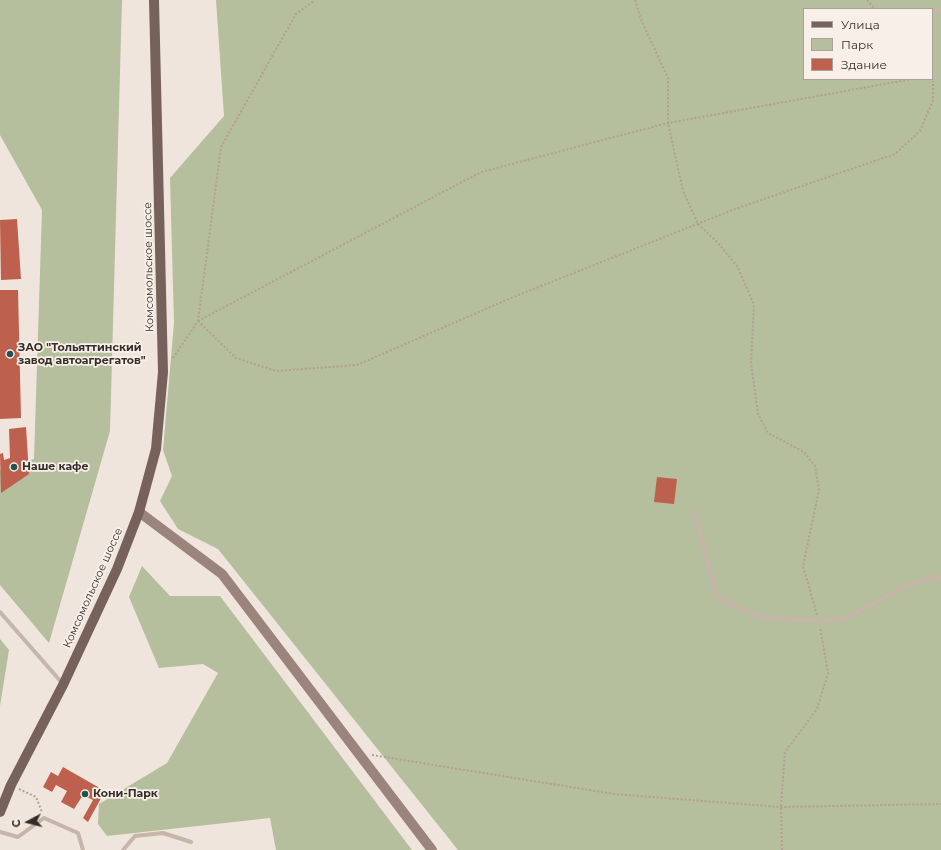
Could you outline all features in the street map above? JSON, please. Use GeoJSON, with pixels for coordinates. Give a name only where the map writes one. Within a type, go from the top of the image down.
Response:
{"type":"FeatureCollection","features":[{"type":"Feature","properties":{"kind":"main road","name":"Комсомольское шоссе"},"geometry":{"type":"LineString","coordinates":[[0,812],[11,786],[63,685],[117,569],[139,512],[156,449],[164,372],[154,0]]}},
{"type":"Feature","properties":{"kind":"street"},"geometry":{"type":"LineString","coordinates":[[139,512],[222,574],[432,850]]}},
{"type":"Feature","properties":{"kind":"lane"},"geometry":{"type":"LineString","coordinates":[[694,510],[717,597],[760,617],[819,621],[848,618],[906,586],[941,576]]}},
{"type":"Feature","properties":{"kind":"lane"},"geometry":{"type":"LineString","coordinates":[[0,612],[63,685]]}},
{"type":"Feature","properties":{"kind":"lane"},"geometry":{"type":"LineString","coordinates":[[0,832],[18,837],[44,818],[78,833],[83,850]]}},
{"type":"Feature","properties":{"kind":"lane"},"geometry":{"type":"LineString","coordinates":[[123,850],[135,836],[163,833],[191,842]]}},
{"type":"Feature","properties":{"kind":"path"},"geometry":{"type":"LineString","coordinates":[[164,372],[198,321],[221,147],[296,14],[315,0]]}},
{"type":"Feature","properties":{"kind":"path"},"geometry":{"type":"LineString","coordinates":[[635,0],[642,22],[668,78],[668,123],[683,191],[698,224],[718,243],[737,266],[754,305],[751,363],[758,414],[768,433],[804,452],[815,466],[819,490],[803,566],[819,621],[828,673],[817,710],[785,752],[782,807],[782,850]]}},
{"type":"Feature","properties":{"kind":"path"},"geometry":{"type":"LineString","coordinates":[[867,0],[874,8]]}},
{"type":"Feature","properties":{"kind":"path"},"geometry":{"type":"LineString","coordinates":[[198,321],[236,358],[276,371],[357,365],[511,298],[735,209],[895,154],[920,131],[933,100],[933,75]]}},
{"type":"Feature","properties":{"kind":"path"},"geometry":{"type":"LineString","coordinates":[[198,321],[481,172],[668,123],[906,80]]}},
{"type":"Feature","properties":{"kind":"path"},"geometry":{"type":"LineString","coordinates":[[358,752],[614,794],[782,807],[941,804]]}},
{"type":"Feature","properties":{"kind":"path"},"geometry":{"type":"LineString","coordinates":[[11,786],[36,797],[44,818]]}},
{"type":"Feature","properties":{"kind":"green space"},"geometry":{"type":"Polygon","coordinates":[[[0,0],[122,0],[110,431],[49,643],[0,585],[0,470],[34,459],[42,210],[0,135],[0,0]]]}},
{"type":"Feature","properties":{"kind":"green space"},"geometry":{"type":"Polygon","coordinates":[[[216,0],[941,0],[941,850],[458,850],[218,549],[178,529],[160,501],[172,476],[163,450],[174,323],[170,178],[224,116],[216,0]]]}},
{"type":"Feature","properties":{"kind":"green space"},"geometry":{"type":"Polygon","coordinates":[[[142,566],[170,596],[220,596],[412,850],[276,850],[270,818],[107,836],[98,824],[99,804],[167,763],[218,673],[203,664],[159,668],[129,597],[142,566]]]}},
{"type":"Feature","properties":{"kind":"green space"},"geometry":{"type":"Polygon","coordinates":[[[0,639],[9,650],[0,706],[0,639]]]}},
{"type":"Feature","properties":{"kind":"building"},"geometry":{"type":"Polygon","coordinates":[[[17,219],[21,279],[1,280],[0,220],[17,219]]]}},
{"type":"Feature","properties":{"kind":"building","name":"ЗАО \"Тольяттинский завод автоагрегатов\""},"geometry":{"type":"Polygon","coordinates":[[[0,290],[18,290],[21,418],[0,419],[0,290]]]}},
{"type":"Feature","properties":{"kind":"building","name":"Наше кафе"},"geometry":{"type":"Polygon","coordinates":[[[26,427],[29,474],[1,493],[0,454],[3,453],[4,460],[10,458],[9,429],[26,427]]]}},
{"type":"Feature","properties":{"kind":"building"},"geometry":{"type":"Polygon","coordinates":[[[657,477],[677,479],[674,504],[654,502],[657,477]]]}},
{"type":"Feature","properties":{"kind":"building","name":"Кони-Парк"},"geometry":{"type":"Polygon","coordinates":[[[63,767],[105,791],[88,822],[83,818],[93,800],[83,795],[74,809],[61,802],[67,791],[56,785],[52,792],[43,787],[51,772],[58,776],[63,767]]]}},
{"type":"Feature","properties":{"kind":"place","name":"ЗАО \"Тольяттинский завод автоагрегатов\""},"geometry":{"type":"Point","coordinates":[10,354]}},
{"type":"Feature","properties":{"kind":"place","name":"Наше кафе"},"geometry":{"type":"Point","coordinates":[14,467]}},
{"type":"Feature","properties":{"kind":"place","name":"Кони-Парк"},"geometry":{"type":"Point","coordinates":[85,794]}}]}
